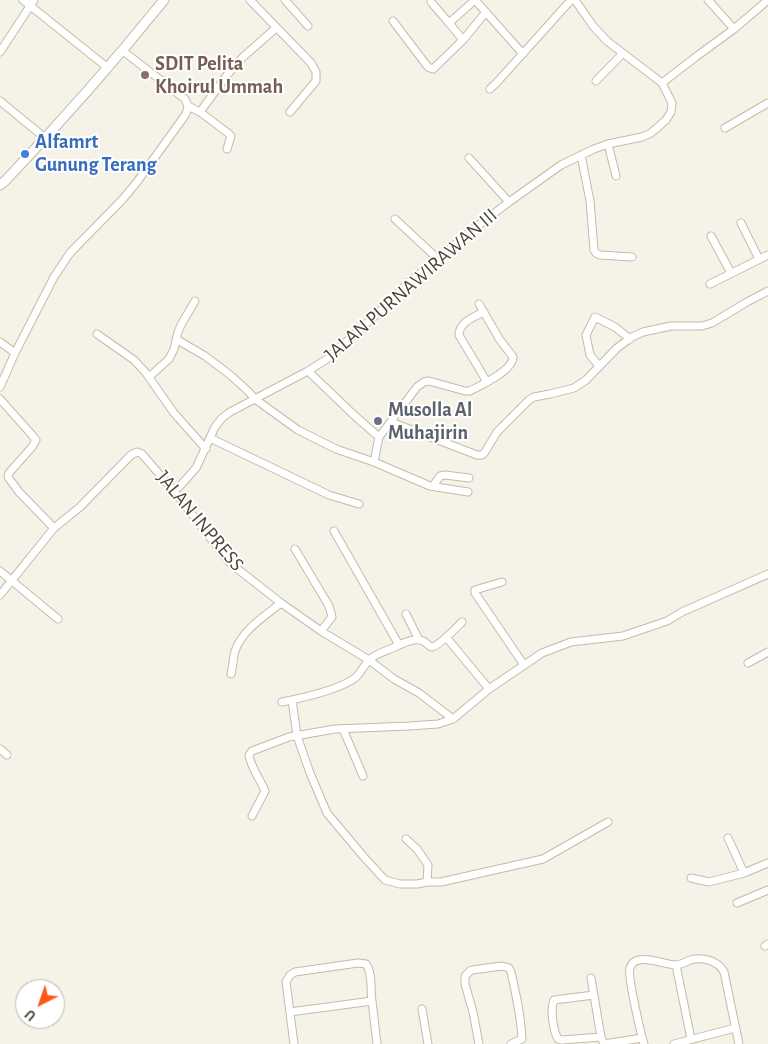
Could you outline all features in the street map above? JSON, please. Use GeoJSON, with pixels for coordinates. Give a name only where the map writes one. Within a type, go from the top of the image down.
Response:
{"type":"FeatureCollection","features":[{"type":"Feature","properties":{"kind":"street"},"geometry":{"type":"LineString","coordinates":[[23,0],[32,3],[108,68]]}},
{"type":"Feature","properties":{"kind":"street"},"geometry":{"type":"LineString","coordinates":[[0,185],[108,68],[164,0]]}},
{"type":"Feature","properties":{"kind":"street"},"geometry":{"type":"LineString","coordinates":[[250,0],[312,63],[316,72],[316,80],[290,112]]}},
{"type":"Feature","properties":{"kind":"street"},"geometry":{"type":"LineString","coordinates":[[285,0],[308,26]]}},
{"type":"Feature","properties":{"kind":"street"},"geometry":{"type":"LineString","coordinates":[[449,23],[475,0],[523,54]]}},
{"type":"Feature","properties":{"kind":"street"},"geometry":{"type":"LineString","coordinates":[[490,89],[573,0]]}},
{"type":"Feature","properties":{"kind":"street","name":"JALAN PURNAWIRAWAN III"},"geometry":{"type":"LineString","coordinates":[[173,490],[196,468],[215,427],[222,418],[327,359],[409,282],[508,202],[560,165],[608,144],[642,137],[651,133],[666,120],[672,112],[672,103],[662,83],[607,41],[573,0]]}},
{"type":"Feature","properties":{"kind":"street"},"geometry":{"type":"LineString","coordinates":[[708,0],[734,29]]}},
{"type":"Feature","properties":{"kind":"street"},"geometry":{"type":"LineString","coordinates":[[662,83],[734,29],[768,0]]}},
{"type":"Feature","properties":{"kind":"street"},"geometry":{"type":"LineString","coordinates":[[431,2],[464,40]]}},
{"type":"Feature","properties":{"kind":"street"},"geometry":{"type":"LineString","coordinates":[[0,52],[32,3]]}},
{"type":"Feature","properties":{"kind":"street"},"geometry":{"type":"LineString","coordinates":[[393,21],[430,69],[436,68],[464,40],[486,12]]}},
{"type":"Feature","properties":{"kind":"street"},"geometry":{"type":"LineString","coordinates":[[200,112],[227,75],[243,57],[276,28]]}},
{"type":"Feature","properties":{"kind":"street"},"geometry":{"type":"LineString","coordinates":[[123,51],[184,99],[188,106],[200,112],[231,136],[227,149]]}},
{"type":"Feature","properties":{"kind":"street"},"geometry":{"type":"LineString","coordinates":[[596,82],[623,53]]}},
{"type":"Feature","properties":{"kind":"street"},"geometry":{"type":"LineString","coordinates":[[0,101],[45,138]]}},
{"type":"Feature","properties":{"kind":"street"},"geometry":{"type":"LineString","coordinates":[[725,128],[768,103]]}},
{"type":"Feature","properties":{"kind":"street"},"geometry":{"type":"LineString","coordinates":[[0,387],[54,277],[70,254],[137,182],[186,114],[188,106]]}},
{"type":"Feature","properties":{"kind":"street"},"geometry":{"type":"LineString","coordinates":[[608,144],[616,176]]}},
{"type":"Feature","properties":{"kind":"street"},"geometry":{"type":"LineString","coordinates":[[581,155],[590,201],[594,250],[600,254],[632,256]]}},
{"type":"Feature","properties":{"kind":"street"},"geometry":{"type":"LineString","coordinates":[[469,158],[508,202]]}},
{"type":"Feature","properties":{"kind":"street"},"geometry":{"type":"LineString","coordinates":[[395,219],[438,259]]}},
{"type":"Feature","properties":{"kind":"street"},"geometry":{"type":"LineString","coordinates":[[741,224],[759,259]]}},
{"type":"Feature","properties":{"kind":"street"},"geometry":{"type":"LineString","coordinates":[[711,236],[731,273]]}},
{"type":"Feature","properties":{"kind":"street"},"geometry":{"type":"LineString","coordinates":[[710,284],[768,255]]}},
{"type":"Feature","properties":{"kind":"street"},"geometry":{"type":"LineString","coordinates":[[391,422],[480,455],[485,452],[498,432],[529,400],[534,397],[574,388],[586,380],[617,348],[630,339],[643,332],[671,326],[702,326],[712,324],[768,291]]}},
{"type":"Feature","properties":{"kind":"street"},"geometry":{"type":"LineString","coordinates":[[149,377],[169,359],[182,322],[195,301]]}},
{"type":"Feature","properties":{"kind":"street"},"geometry":{"type":"LineString","coordinates":[[374,462],[379,437],[417,388],[424,382],[430,381],[470,392],[511,366],[514,357],[500,340],[479,304]]}},
{"type":"Feature","properties":{"kind":"street"},"geometry":{"type":"LineString","coordinates":[[484,312],[462,324],[458,331],[487,382]]}},
{"type":"Feature","properties":{"kind":"street"},"geometry":{"type":"LineString","coordinates":[[599,366],[590,355],[586,335],[595,317],[615,327],[630,339]]}},
{"type":"Feature","properties":{"kind":"street"},"geometry":{"type":"LineString","coordinates":[[97,334],[134,360],[149,377],[174,412],[206,449]]}},
{"type":"Feature","properties":{"kind":"street"},"geometry":{"type":"LineString","coordinates":[[176,339],[229,374],[255,399],[298,430],[336,449],[374,462],[430,486],[468,492]]}},
{"type":"Feature","properties":{"kind":"street"},"geometry":{"type":"LineString","coordinates":[[0,342],[16,353]]}},
{"type":"Feature","properties":{"kind":"street"},"geometry":{"type":"LineString","coordinates":[[308,370],[379,437]]}},
{"type":"Feature","properties":{"kind":"street"},"geometry":{"type":"LineString","coordinates":[[0,399],[36,440],[32,447],[8,472],[8,477],[19,492],[54,528]]}},
{"type":"Feature","properties":{"kind":"street"},"geometry":{"type":"LineString","coordinates":[[210,438],[329,495],[359,504]]}},
{"type":"Feature","properties":{"kind":"street","name":"JALAN INPRESS"},"geometry":{"type":"LineString","coordinates":[[0,595],[54,528],[80,506],[131,455],[137,452],[142,454],[173,490],[230,563],[281,603],[321,631],[369,660],[394,679],[419,693],[453,719]]}},
{"type":"Feature","properties":{"kind":"street"},"geometry":{"type":"LineString","coordinates":[[434,486],[440,476],[469,478]]}},
{"type":"Feature","properties":{"kind":"street"},"geometry":{"type":"LineString","coordinates":[[334,531],[399,645]]}},
{"type":"Feature","properties":{"kind":"street"},"geometry":{"type":"LineString","coordinates":[[295,549],[329,606],[332,617],[321,631]]}},
{"type":"Feature","properties":{"kind":"street"},"geometry":{"type":"LineString","coordinates":[[0,571],[58,619]]}},
{"type":"Feature","properties":{"kind":"street"},"geometry":{"type":"LineString","coordinates":[[252,816],[265,791],[249,756],[252,751],[289,737],[343,729],[438,724],[453,719],[489,689],[542,653],[571,642],[623,636],[667,621],[682,612],[768,574]]}},
{"type":"Feature","properties":{"kind":"street"},"geometry":{"type":"LineString","coordinates":[[502,582],[475,590],[474,593],[524,665]]}},
{"type":"Feature","properties":{"kind":"street"},"geometry":{"type":"LineString","coordinates":[[231,674],[235,651],[241,639],[281,603]]}},
{"type":"Feature","properties":{"kind":"street"},"geometry":{"type":"LineString","coordinates":[[406,614],[419,640]]}},
{"type":"Feature","properties":{"kind":"street"},"geometry":{"type":"LineString","coordinates":[[282,702],[340,686],[356,678],[369,660],[414,639],[433,647],[462,622]]}},
{"type":"Feature","properties":{"kind":"street"},"geometry":{"type":"LineString","coordinates":[[446,637],[489,689]]}},
{"type":"Feature","properties":{"kind":"street"},"geometry":{"type":"LineString","coordinates":[[748,663],[768,652]]}},
{"type":"Feature","properties":{"kind":"street"},"geometry":{"type":"LineString","coordinates":[[292,700],[297,736],[327,813],[385,880],[400,884],[442,882],[543,859],[608,822]]}},
{"type":"Feature","properties":{"kind":"street"},"geometry":{"type":"LineString","coordinates":[[343,729],[363,776]]}},
{"type":"Feature","properties":{"kind":"street"},"geometry":{"type":"LineString","coordinates":[[0,749],[6,755]]}},
{"type":"Feature","properties":{"kind":"street"},"geometry":{"type":"LineString","coordinates":[[728,838],[744,873]]}},
{"type":"Feature","properties":{"kind":"street"},"geometry":{"type":"LineString","coordinates":[[406,839],[417,849],[428,865],[427,882]]}},
{"type":"Feature","properties":{"kind":"street"},"geometry":{"type":"LineString","coordinates":[[691,878],[709,882],[744,873],[768,863]]}},
{"type":"Feature","properties":{"kind":"street"},"geometry":{"type":"LineString","coordinates":[[737,903],[768,890]]}},
{"type":"Feature","properties":{"kind":"street"},"geometry":{"type":"LineString","coordinates":[[594,996],[554,1000],[552,1009],[554,1033],[558,1039],[643,1041],[629,970],[630,966],[636,961],[644,959],[676,965],[701,959],[716,963],[724,972],[739,1044]]}},
{"type":"Feature","properties":{"kind":"street"},"geometry":{"type":"LineString","coordinates":[[294,1044],[286,982],[290,975],[295,972],[358,963],[366,964],[368,967],[377,1044]]}},
{"type":"Feature","properties":{"kind":"street"},"geometry":{"type":"LineString","coordinates":[[676,965],[691,1039]]}},
{"type":"Feature","properties":{"kind":"street"},"geometry":{"type":"LineString","coordinates":[[478,1044],[473,1012],[465,984],[465,976],[472,970],[502,966],[509,968],[511,972],[518,1003],[521,1029],[522,1039],[510,1044]]}},
{"type":"Feature","properties":{"kind":"street"},"geometry":{"type":"LineString","coordinates":[[590,978],[603,1041]]}},
{"type":"Feature","properties":{"kind":"street"},"geometry":{"type":"LineString","coordinates":[[290,1012],[372,1001]]}},
{"type":"Feature","properties":{"kind":"street"},"geometry":{"type":"LineString","coordinates":[[422,1009],[428,1044]]}},
{"type":"Feature","properties":{"kind":"street"},"geometry":{"type":"LineString","coordinates":[[674,1044],[735,1028]]}},
{"type":"Feature","properties":{"kind":"place","name":"SDIT Pelita Khoirul Ummah"},"geometry":{"type":"Point","coordinates":[145,75]}},
{"type":"Feature","properties":{"kind":"place","name":"Alfamrt Gunung Terang"},"geometry":{"type":"Point","coordinates":[25,154]}},
{"type":"Feature","properties":{"kind":"place","name":"Musolla Al Muhajirin"},"geometry":{"type":"Point","coordinates":[378,421]}}]}
